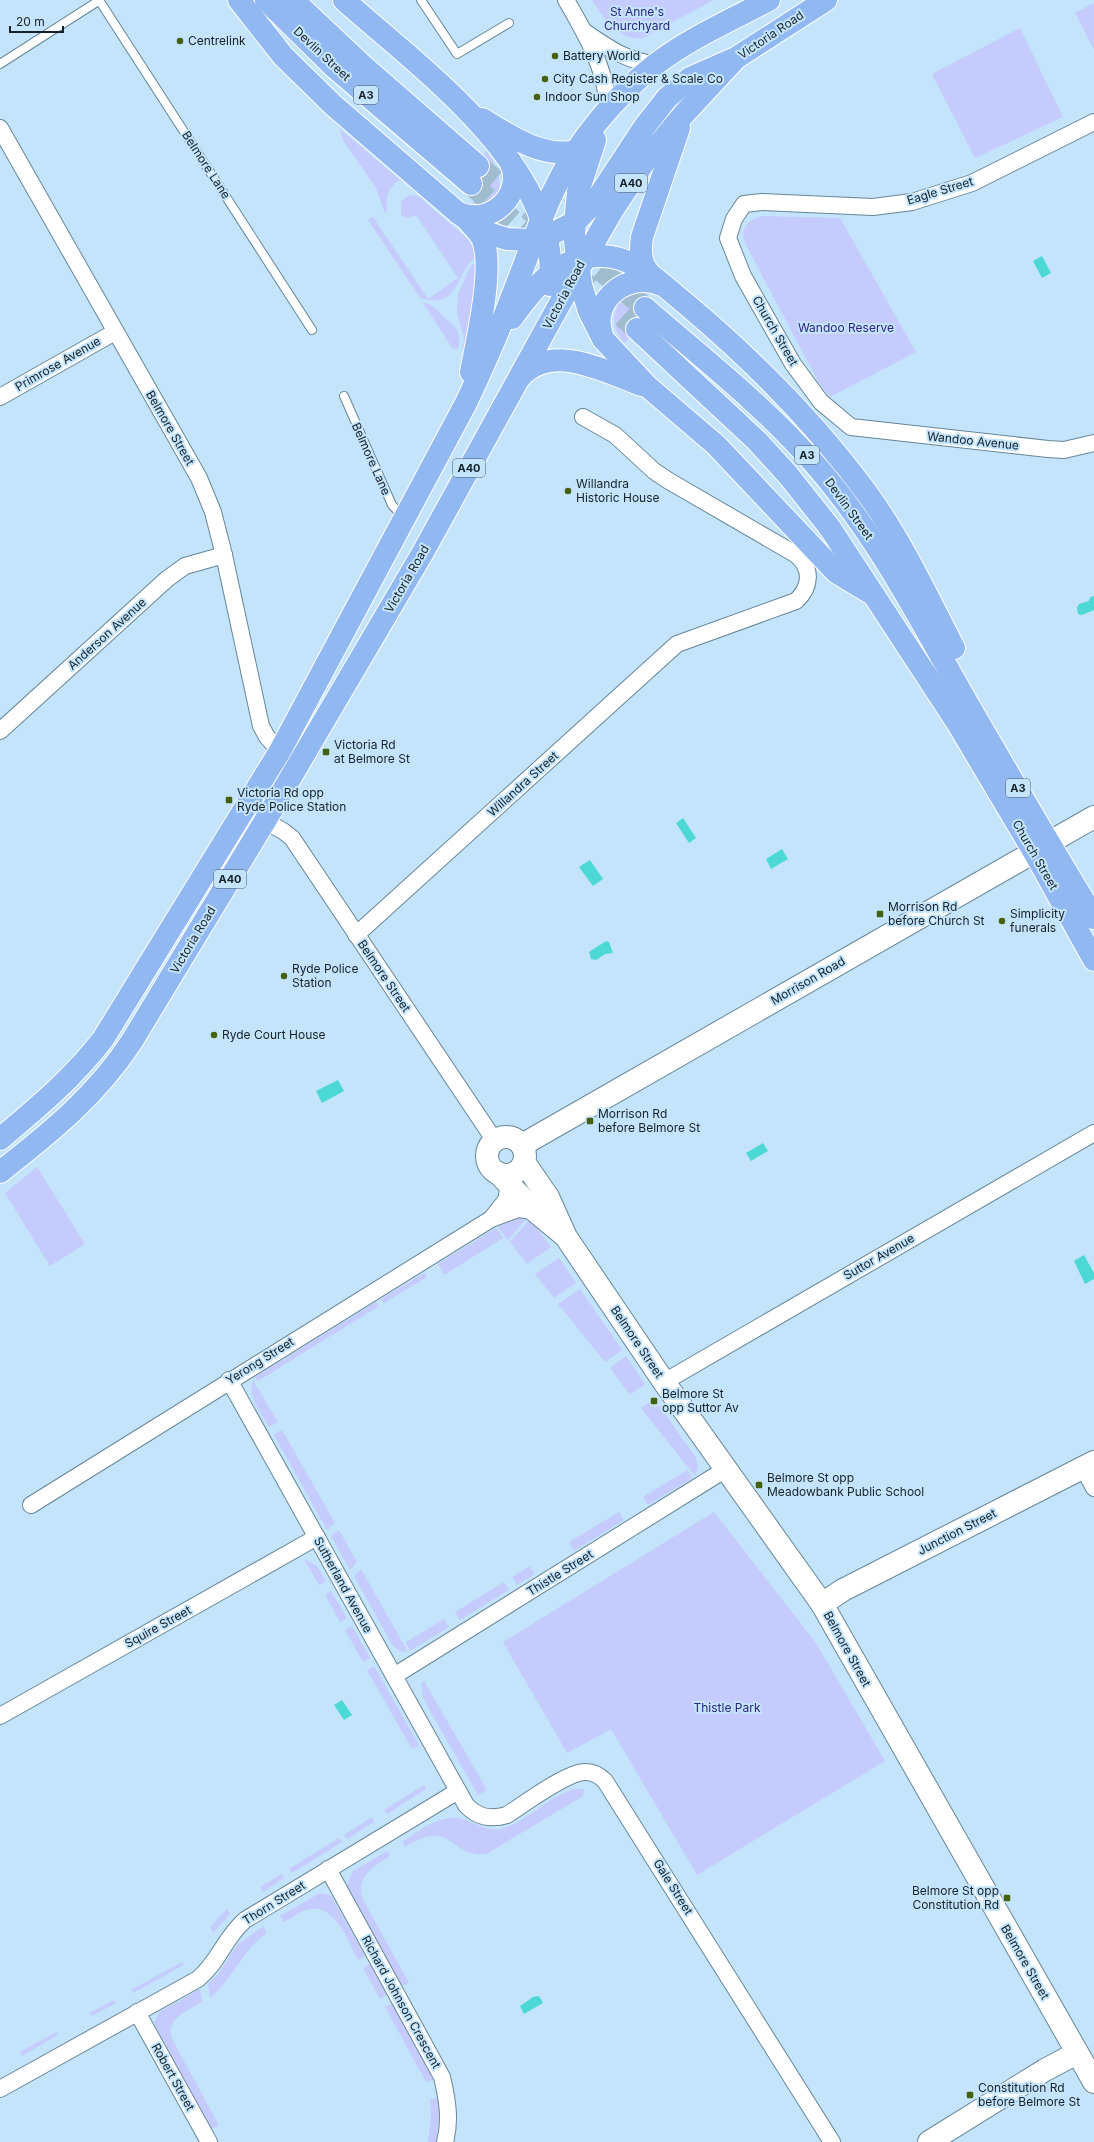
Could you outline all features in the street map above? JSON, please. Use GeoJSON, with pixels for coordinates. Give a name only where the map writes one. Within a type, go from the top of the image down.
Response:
{"type":"FeatureCollection","features":[{"type":"Feature","properties":{"kind":"highway"},"geometry":{"type":"LineString","coordinates":[[239,0],[274,46],[309,83],[460,214],[480,234],[485,248],[486,259],[485,294],[466,403]]}},
{"type":"Feature","properties":{"kind":"highway","name":"Devlin Street"},"geometry":{"type":"LineString","coordinates":[[266,0],[334,67],[475,175],[293,0]]}},
{"type":"Feature","properties":{"kind":"highway"},"geometry":{"type":"LineString","coordinates":[[344,0],[471,112],[508,158],[524,184],[541,231],[551,272],[545,312],[531,357]]}},
{"type":"Feature","properties":{"kind":"highway","name":"Victoria Road"},"geometry":{"type":"LineString","coordinates":[[0,1139],[57,1092],[82,1066],[103,1039],[280,751],[466,403],[541,231],[554,190],[577,151],[607,110],[656,64],[715,28],[769,0]]}},
{"type":"Feature","properties":{"kind":"highway","name":"Victoria Road"},"geometry":{"type":"LineString","coordinates":[[0,1172],[67,1117],[99,1086],[116,1066],[265,821],[422,554],[531,357],[579,262],[645,161],[684,114],[736,58],[826,0]]}},
{"type":"Feature","properties":{"kind":"highway"},"geometry":{"type":"LineString","coordinates":[[460,214],[495,236],[507,239],[575,222],[595,202],[641,132],[668,98],[690,78],[736,58]]}},
{"type":"Feature","properties":{"kind":"highway"},"geometry":{"type":"LineString","coordinates":[[607,110],[582,175],[575,222],[579,262],[593,322],[610,349],[647,386],[716,445],[836,572],[875,596]]}},
{"type":"Feature","properties":{"kind":"highway"},"geometry":{"type":"LineString","coordinates":[[471,112],[514,138],[542,149],[563,153],[577,151]]}},
{"type":"Feature","properties":{"kind":"highway"},"geometry":{"type":"LineString","coordinates":[[657,281],[644,267],[641,256],[642,237],[684,114]]}},
{"type":"Feature","properties":{"kind":"highway"},"geometry":{"type":"LineString","coordinates":[[460,214],[471,217],[482,217],[503,204],[511,191],[514,176],[508,158]]}},
{"type":"Feature","properties":{"kind":"highway"},"geometry":{"type":"LineString","coordinates":[[490,350],[525,300],[551,272],[579,262],[614,258],[634,264],[657,281],[716,329],[770,381],[826,441],[870,498],[914,572],[955,649],[970,707]]}},
{"type":"Feature","properties":{"kind":"highway"},"geometry":{"type":"LineString","coordinates":[[610,349],[602,336],[600,322],[604,305],[612,293],[627,283],[636,281],[657,281]]}},
{"type":"Feature","properties":{"kind":"highway","name":"Devlin Street"},"geometry":{"type":"LineString","coordinates":[[645,308],[770,417],[812,461],[856,516],[904,590],[970,707],[980,742]]}},
{"type":"Feature","properties":{"kind":"highway","name":"A3"},"geometry":{"type":"LineString","coordinates":[[637,329],[757,441],[788,475],[830,528],[875,596],[980,742]]}},
{"type":"Feature","properties":{"kind":"highway"},"geometry":{"type":"LineString","coordinates":[[516,382],[527,371],[538,364],[551,360],[562,360],[585,364],[647,386]]}},
{"type":"Feature","properties":{"kind":"highway","name":"Church Street"},"geometry":{"type":"LineString","coordinates":[[980,742],[1042,847],[1094,918]]}},
{"type":"Feature","properties":{"kind":"highway","name":"Church Street"},"geometry":{"type":"LineString","coordinates":[[1042,847],[1094,960]]}},
{"type":"Feature","properties":{"kind":"street"},"geometry":{"type":"LineString","coordinates":[[566,0],[585,32],[607,91],[607,110]]}},
{"type":"Feature","properties":{"kind":"street"},"geometry":{"type":"LineString","coordinates":[[585,32],[625,58],[656,64]]}},
{"type":"Feature","properties":{"kind":"street","name":"Eagle Street"},"geometry":{"type":"LineString","coordinates":[[734,219],[744,204],[762,202],[872,207],[912,202],[972,183],[1094,122]]}},
{"type":"Feature","properties":{"kind":"street","name":"Belmore Street"},"geometry":{"type":"LineString","coordinates":[[0,128],[198,478],[213,512],[224,555],[257,712],[267,737],[280,751]]}},
{"type":"Feature","properties":{"kind":"street","name":"Church Street"},"geometry":{"type":"LineString","coordinates":[[734,219],[728,238],[743,276],[766,319],[793,364],[821,402],[851,427]]}},
{"type":"Feature","properties":{"kind":"street","name":"Primrose Avenue"},"geometry":{"type":"LineString","coordinates":[[0,397],[115,332]]}},
{"type":"Feature","properties":{"kind":"street","name":"Willandra Street"},"geometry":{"type":"LineString","coordinates":[[356,935],[677,644],[796,601],[808,586],[809,576],[807,567],[796,554],[654,471],[615,435],[583,417]]}},
{"type":"Feature","properties":{"kind":"street","name":"Wandoo Avenue"},"geometry":{"type":"LineString","coordinates":[[851,427],[1048,449],[1072,449],[1094,444]]}},
{"type":"Feature","properties":{"kind":"street","name":"Anderson Avenue"},"geometry":{"type":"LineString","coordinates":[[0,731],[167,579],[185,566],[224,555]]}},
{"type":"Feature","properties":{"kind":"street","name":"Morrison Road"},"geometry":{"type":"LineString","coordinates":[[516,1192],[510,1174],[521,1168],[523,1154],[1094,817]]}},
{"type":"Feature","properties":{"kind":"street","name":"Belmore Street"},"geometry":{"type":"LineString","coordinates":[[265,821],[283,830],[292,838],[494,1141],[490,1146],[488,1158],[489,1164],[516,1192],[566,1237]]}},
{"type":"Feature","properties":{"kind":"street","name":"Suttor Avenue"},"geometry":{"type":"LineString","coordinates":[[664,1382],[1094,1133]]}},
{"type":"Feature","properties":{"kind":"street"},"geometry":{"type":"LineString","coordinates":[[494,1141],[506,1137],[512,1138],[523,1154]]}},
{"type":"Feature","properties":{"kind":"street","name":"Belmore Street"},"geometry":{"type":"LineString","coordinates":[[523,1154],[548,1197],[566,1237],[664,1382],[822,1604],[1094,2082]]}},
{"type":"Feature","properties":{"kind":"street","name":"Yerong Street"},"geometry":{"type":"LineString","coordinates":[[491,1219],[506,1200],[516,1192]]}},
{"type":"Feature","properties":{"kind":"street","name":"Yerong Street"},"geometry":{"type":"LineString","coordinates":[[31,1505],[229,1380],[491,1219],[518,1209],[516,1192]]}},
{"type":"Feature","properties":{"kind":"street","name":"Sutherland Avenue"},"geometry":{"type":"LineString","coordinates":[[229,1380],[458,1791]]}},
{"type":"Feature","properties":{"kind":"street"},"geometry":{"type":"LineString","coordinates":[[1088,1465],[1094,1488]]}},
{"type":"Feature","properties":{"kind":"street","name":"Junction Street"},"geometry":{"type":"LineString","coordinates":[[822,1604],[843,1590],[1088,1465]]}},
{"type":"Feature","properties":{"kind":"street","name":"Thistle Street"},"geometry":{"type":"LineString","coordinates":[[394,1676],[726,1469]]}},
{"type":"Feature","properties":{"kind":"street","name":"Squire Street"},"geometry":{"type":"LineString","coordinates":[[0,1716],[317,1537]]}},
{"type":"Feature","properties":{"kind":"street","name":"Gale Street"},"geometry":{"type":"LineString","coordinates":[[458,1791],[471,1810],[477,1815],[492,1818],[506,1815],[572,1774],[586,1772],[593,1773],[606,1781],[832,2142]]}},
{"type":"Feature","properties":{"kind":"street","name":"Thorn Street"},"geometry":{"type":"LineString","coordinates":[[0,2089],[198,1979],[210,1967],[227,1938],[240,1924],[458,1791]]}},
{"type":"Feature","properties":{"kind":"street","name":"Richard Johnson Crescent"},"geometry":{"type":"LineString","coordinates":[[328,1869],[442,2077],[447,2097],[449,2117],[445,2142]]}},
{"type":"Feature","properties":{"kind":"street","name":"Robert Street"},"geometry":{"type":"LineString","coordinates":[[137,2012],[209,2142]]}},
{"type":"Feature","properties":{"kind":"street"},"geometry":{"type":"LineString","coordinates":[[929,2142],[1045,2070],[1077,2053]]}},
{"type":"Feature","properties":{"kind":"lane"},"geometry":{"type":"LineString","coordinates":[[0,64],[100,0]]}},
{"type":"Feature","properties":{"kind":"lane","name":"Belmore Lane"},"geometry":{"type":"LineString","coordinates":[[100,0],[312,330]]}},
{"type":"Feature","properties":{"kind":"lane"},"geometry":{"type":"LineString","coordinates":[[421,0],[457,54],[509,23]]}},
{"type":"Feature","properties":{"kind":"lane","name":"Belmore Lane"},"geometry":{"type":"LineString","coordinates":[[344,396],[392,505],[404,519]]}},
{"type":"Feature","properties":{"kind":"green space","name":"St Anne's Churchyard"},"geometry":{"type":"Polygon","coordinates":[[[592,0],[714,0],[643,38],[635,38],[627,36],[613,27],[592,0]]]}},
{"type":"Feature","properties":{"kind":"green space"},"geometry":{"type":"Polygon","coordinates":[[[1094,3],[1094,50],[1075,13],[1094,3]]]}},
{"type":"Feature","properties":{"kind":"green space"},"geometry":{"type":"Polygon","coordinates":[[[1020,28],[1063,117],[975,158],[932,74],[1020,28]]]}},
{"type":"Feature","properties":{"kind":"green space"},"geometry":{"type":"Polygon","coordinates":[[[340,129],[400,180],[389,190],[387,212],[384,211],[376,188],[343,140],[340,129]]]}},
{"type":"Feature","properties":{"kind":"green space"},"geometry":{"type":"Polygon","coordinates":[[[486,150],[496,167],[499,184],[498,192],[493,198],[485,202],[473,204],[473,189],[486,150]]]}},
{"type":"Feature","properties":{"kind":"green space"},"geometry":{"type":"Polygon","coordinates":[[[413,195],[419,197],[469,240],[477,257],[465,270],[456,287],[443,299],[433,300],[420,298],[368,220],[373,217],[428,299],[458,278],[416,215],[407,218],[401,215],[401,202],[408,196],[413,195]]]}},
{"type":"Feature","properties":{"kind":"green space","name":"Wandoo Reserve"},"geometry":{"type":"Polygon","coordinates":[[[764,216],[840,218],[916,352],[830,397],[820,385],[745,243],[743,232],[747,224],[754,219],[764,216]]]}},
{"type":"Feature","properties":{"kind":"green space"},"geometry":{"type":"Polygon","coordinates":[[[477,262],[474,304],[464,353],[462,350],[464,338],[457,313],[458,294],[470,267],[477,262]]]}},
{"type":"Feature","properties":{"kind":"green space"},"geometry":{"type":"Polygon","coordinates":[[[639,292],[649,293],[638,325],[625,343],[619,336],[616,328],[614,320],[615,313],[623,300],[630,295],[639,292]]]}},
{"type":"Feature","properties":{"kind":"green space"},"geometry":{"type":"Polygon","coordinates":[[[423,303],[435,308],[455,327],[459,334],[458,349],[453,349],[423,303]]]}},
{"type":"Feature","properties":{"kind":"green space"},"geometry":{"type":"Polygon","coordinates":[[[37,1167],[85,1244],[50,1266],[5,1193],[37,1167]]]}},
{"type":"Feature","properties":{"kind":"green space"},"geometry":{"type":"Polygon","coordinates":[[[514,1217],[528,1217],[508,1240],[498,1227],[514,1217]]]}},
{"type":"Feature","properties":{"kind":"green space"},"geometry":{"type":"Polygon","coordinates":[[[530,1219],[551,1247],[527,1264],[510,1242],[530,1219]]]}},
{"type":"Feature","properties":{"kind":"green space"},"geometry":{"type":"Polygon","coordinates":[[[496,1228],[503,1238],[444,1275],[438,1264],[496,1228]]]}},
{"type":"Feature","properties":{"kind":"green space"},"geometry":{"type":"Polygon","coordinates":[[[559,1258],[576,1283],[554,1298],[535,1274],[559,1258]]]}},
{"type":"Feature","properties":{"kind":"green space"},"geometry":{"type":"Polygon","coordinates":[[[424,1273],[427,1277],[384,1303],[381,1299],[424,1273]]]}},
{"type":"Feature","properties":{"kind":"green space"},"geometry":{"type":"Polygon","coordinates":[[[580,1289],[622,1350],[605,1362],[558,1304],[580,1289]]]}},
{"type":"Feature","properties":{"kind":"green space"},"geometry":{"type":"Polygon","coordinates":[[[376,1302],[379,1306],[258,1381],[255,1377],[376,1302]]]}},
{"type":"Feature","properties":{"kind":"green space"},"geometry":{"type":"Polygon","coordinates":[[[626,1356],[645,1384],[630,1395],[610,1368],[626,1356]]]}},
{"type":"Feature","properties":{"kind":"green space"},"geometry":{"type":"Polygon","coordinates":[[[253,1380],[278,1422],[269,1427],[253,1398],[253,1380]]]}},
{"type":"Feature","properties":{"kind":"green space"},"geometry":{"type":"Polygon","coordinates":[[[650,1402],[655,1408],[659,1405],[696,1458],[698,1467],[695,1476],[641,1408],[650,1402]]]}},
{"type":"Feature","properties":{"kind":"green space"},"geometry":{"type":"Polygon","coordinates":[[[282,1430],[335,1523],[327,1530],[274,1435],[282,1430]]]}},
{"type":"Feature","properties":{"kind":"green space"},"geometry":{"type":"Polygon","coordinates":[[[687,1470],[693,1478],[648,1505],[643,1497],[687,1470]]]}},
{"type":"Feature","properties":{"kind":"green space"},"geometry":{"type":"Polygon","coordinates":[[[619,1512],[624,1520],[574,1551],[569,1542],[619,1512]]]}},
{"type":"Feature","properties":{"kind":"green space","name":"Thistle Park"},"geometry":{"type":"Polygon","coordinates":[[[714,1512],[816,1643],[885,1761],[697,1875],[611,1729],[567,1753],[503,1642],[714,1512]]]}},
{"type":"Feature","properties":{"kind":"green space"},"geometry":{"type":"Polygon","coordinates":[[[339,1530],[357,1562],[350,1570],[331,1536],[339,1530]]]}},
{"type":"Feature","properties":{"kind":"green space"},"geometry":{"type":"Polygon","coordinates":[[[304,1559],[317,1566],[326,1581],[319,1585],[304,1559]]]}},
{"type":"Feature","properties":{"kind":"green space"},"geometry":{"type":"Polygon","coordinates":[[[530,1566],[535,1574],[517,1585],[512,1577],[530,1566]]]}},
{"type":"Feature","properties":{"kind":"green space"},"geometry":{"type":"Polygon","coordinates":[[[361,1569],[408,1652],[400,1651],[393,1646],[354,1576],[361,1569]]]}},
{"type":"Feature","properties":{"kind":"green space"},"geometry":{"type":"Polygon","coordinates":[[[504,1582],[509,1590],[460,1620],[455,1612],[504,1582]]]}},
{"type":"Feature","properties":{"kind":"green space"},"geometry":{"type":"Polygon","coordinates":[[[331,1591],[347,1618],[340,1622],[325,1595],[331,1591]]]}},
{"type":"Feature","properties":{"kind":"green space"},"geometry":{"type":"Polygon","coordinates":[[[444,1619],[449,1627],[410,1651],[406,1642],[444,1619]]]}},
{"type":"Feature","properties":{"kind":"green space"},"geometry":{"type":"Polygon","coordinates":[[[352,1626],[370,1658],[363,1662],[345,1630],[352,1626]]]}},
{"type":"Feature","properties":{"kind":"green space"},"geometry":{"type":"Polygon","coordinates":[[[374,1666],[419,1745],[412,1749],[367,1670],[374,1666]]]}},
{"type":"Feature","properties":{"kind":"green space"},"geometry":{"type":"Polygon","coordinates":[[[424,1681],[487,1790],[478,1795],[423,1698],[421,1682],[424,1681]]]}},
{"type":"Feature","properties":{"kind":"green space"},"geometry":{"type":"Polygon","coordinates":[[[424,1785],[426,1789],[387,1814],[384,1810],[424,1785]]]}},
{"type":"Feature","properties":{"kind":"green space"},"geometry":{"type":"Polygon","coordinates":[[[577,1789],[584,1789],[583,1796],[486,1854],[473,1853],[464,1850],[442,1837],[433,1836],[421,1839],[405,1847],[402,1842],[421,1829],[435,1822],[450,1818],[463,1819],[491,1829],[504,1828],[523,1819],[558,1796],[577,1789]]]}},
{"type":"Feature","properties":{"kind":"green space"},"geometry":{"type":"Polygon","coordinates":[[[372,1817],[374,1822],[347,1839],[344,1835],[372,1817]]]}},
{"type":"Feature","properties":{"kind":"green space"},"geometry":{"type":"Polygon","coordinates":[[[339,1838],[342,1842],[292,1873],[289,1869],[339,1838]]]}},
{"type":"Feature","properties":{"kind":"green space"},"geometry":{"type":"Polygon","coordinates":[[[387,1851],[390,1856],[377,1864],[367,1874],[362,1885],[361,1892],[363,1900],[409,1983],[402,1986],[347,1885],[353,1871],[387,1851]]]}},
{"type":"Feature","properties":{"kind":"green space"},"geometry":{"type":"Polygon","coordinates":[[[282,1874],[284,1878],[263,1892],[260,1887],[282,1874]]]}},
{"type":"Feature","properties":{"kind":"green space"},"geometry":{"type":"Polygon","coordinates":[[[320,1893],[330,1895],[333,1899],[365,1956],[358,1960],[338,1923],[323,1911],[314,1909],[303,1911],[284,1922],[280,1916],[320,1893]]]}},
{"type":"Feature","properties":{"kind":"green space"},"geometry":{"type":"Polygon","coordinates":[[[227,1909],[230,1914],[213,1933],[210,1927],[227,1909]]]}},
{"type":"Feature","properties":{"kind":"green space"},"geometry":{"type":"Polygon","coordinates":[[[263,1926],[267,1933],[251,1947],[226,1982],[210,1998],[208,1984],[219,1973],[237,1945],[263,1926]]]}},
{"type":"Feature","properties":{"kind":"green space"},"geometry":{"type":"Polygon","coordinates":[[[182,1962],[184,1965],[133,1993],[131,1990],[182,1962]]]}},
{"type":"Feature","properties":{"kind":"green space"},"geometry":{"type":"Polygon","coordinates":[[[370,1964],[387,1995],[380,1999],[363,1968],[370,1964]]]}},
{"type":"Feature","properties":{"kind":"green space"},"geometry":{"type":"Polygon","coordinates":[[[200,1989],[202,2002],[177,2018],[171,2028],[171,2035],[219,2125],[211,2129],[154,2023],[159,2012],[200,1989]]]}},
{"type":"Feature","properties":{"kind":"green space"},"geometry":{"type":"Polygon","coordinates":[[[114,2000],[116,2003],[92,2016],[90,2013],[114,2000]]]}},
{"type":"Feature","properties":{"kind":"green space"},"geometry":{"type":"Polygon","coordinates":[[[392,2003],[433,2080],[426,2082],[385,2007],[392,2003]]]}},
{"type":"Feature","properties":{"kind":"green space"},"geometry":{"type":"Polygon","coordinates":[[[56,2032],[58,2035],[22,2056],[20,2052],[56,2032]]]}},
{"type":"Feature","properties":{"kind":"green space"},"geometry":{"type":"Polygon","coordinates":[[[438,2098],[439,2115],[436,2142],[428,2142],[431,2115],[430,2099],[438,2098]]]}},
{"type":"Feature","properties":{"kind":"shaded area"},"geometry":{"type":"Polygon","coordinates":[[[1042,256],[1051,273],[1042,278],[1033,261],[1042,256]]]}},
{"type":"Feature","properties":{"kind":"shaded area"},"geometry":{"type":"Polygon","coordinates":[[[1094,596],[1094,610],[1082,615],[1078,614],[1077,608],[1079,604],[1089,601],[1090,597],[1094,596]]]}},
{"type":"Feature","properties":{"kind":"shaded area"},"geometry":{"type":"Polygon","coordinates":[[[683,818],[696,838],[689,843],[676,823],[683,818]]]}},
{"type":"Feature","properties":{"kind":"shaded area"},"geometry":{"type":"Polygon","coordinates":[[[782,849],[788,859],[771,869],[766,859],[782,849]]]}},
{"type":"Feature","properties":{"kind":"shaded area"},"geometry":{"type":"Polygon","coordinates":[[[590,860],[603,879],[593,886],[579,867],[590,860]]]}},
{"type":"Feature","properties":{"kind":"shaded area"},"geometry":{"type":"Polygon","coordinates":[[[606,941],[609,942],[613,953],[605,954],[596,960],[591,959],[589,952],[606,941]]]}},
{"type":"Feature","properties":{"kind":"shaded area"},"geometry":{"type":"Polygon","coordinates":[[[338,1080],[344,1091],[322,1103],[316,1091],[338,1080]]]}},
{"type":"Feature","properties":{"kind":"shaded area"},"geometry":{"type":"Polygon","coordinates":[[[763,1143],[768,1151],[751,1161],[746,1153],[763,1143]]]}},
{"type":"Feature","properties":{"kind":"shaded area"},"geometry":{"type":"Polygon","coordinates":[[[1084,1255],[1094,1273],[1094,1279],[1085,1284],[1074,1261],[1084,1255]]]}},
{"type":"Feature","properties":{"kind":"shaded area"},"geometry":{"type":"Polygon","coordinates":[[[342,1700],[352,1715],[344,1720],[334,1705],[342,1700]]]}},
{"type":"Feature","properties":{"kind":"shaded area"},"geometry":{"type":"Polygon","coordinates":[[[539,1996],[543,2003],[524,2014],[520,2006],[533,1997],[539,1996]]]}},
{"type":"Feature","properties":{"kind":"tunnel"},"geometry":{"type":"LineString","coordinates":[[478,166],[544,222]]}},
{"type":"Feature","properties":{"kind":"tunnel"},"geometry":{"type":"LineString","coordinates":[[471,184],[544,248]]}},
{"type":"Feature","properties":{"kind":"tunnel"},"geometry":{"type":"LineString","coordinates":[[575,248],[645,308]]}},
{"type":"Feature","properties":{"kind":"tunnel"},"geometry":{"type":"LineString","coordinates":[[573,273],[637,329]]}},
{"type":"Feature","properties":{"kind":"place","name":"Centrelink"},"geometry":{"type":"Point","coordinates":[180,41]}},
{"type":"Feature","properties":{"kind":"place","name":"Battery World"},"geometry":{"type":"Point","coordinates":[555,56]}},
{"type":"Feature","properties":{"kind":"place","name":"City Cash Register & Scale Co"},"geometry":{"type":"Point","coordinates":[545,79]}},
{"type":"Feature","properties":{"kind":"place","name":"Indoor Sun Shop"},"geometry":{"type":"Point","coordinates":[537,97]}},
{"type":"Feature","properties":{"kind":"place","name":"Willandra Historic House"},"geometry":{"type":"Point","coordinates":[568,491]}},
{"type":"Feature","properties":{"kind":"place","name":"Victoria Rd at Belmore St"},"geometry":{"type":"Point","coordinates":[326,752]}},
{"type":"Feature","properties":{"kind":"place","name":"Victoria Rd opp Ryde Police Station"},"geometry":{"type":"Point","coordinates":[229,800]}},
{"type":"Feature","properties":{"kind":"place","name":"Morrison Rd before Church St"},"geometry":{"type":"Point","coordinates":[880,914]}},
{"type":"Feature","properties":{"kind":"place","name":"Simplicity funerals"},"geometry":{"type":"Point","coordinates":[1002,921]}},
{"type":"Feature","properties":{"kind":"place","name":"Ryde Police Station"},"geometry":{"type":"Point","coordinates":[284,976]}},
{"type":"Feature","properties":{"kind":"place","name":"Ryde Court House"},"geometry":{"type":"Point","coordinates":[214,1035]}},
{"type":"Feature","properties":{"kind":"place","name":"Morrison Rd before Belmore St"},"geometry":{"type":"Point","coordinates":[590,1121]}},
{"type":"Feature","properties":{"kind":"place","name":"Belmore St opp Suttor Av"},"geometry":{"type":"Point","coordinates":[654,1401]}},
{"type":"Feature","properties":{"kind":"place","name":"Belmore St opp Meadowbank Public School"},"geometry":{"type":"Point","coordinates":[759,1485]}},
{"type":"Feature","properties":{"kind":"place","name":"Belmore St opp Constitution Rd"},"geometry":{"type":"Point","coordinates":[1007,1898]}},
{"type":"Feature","properties":{"kind":"place","name":"Constitution Rd before Belmore St"},"geometry":{"type":"Point","coordinates":[970,2095]}}]}
